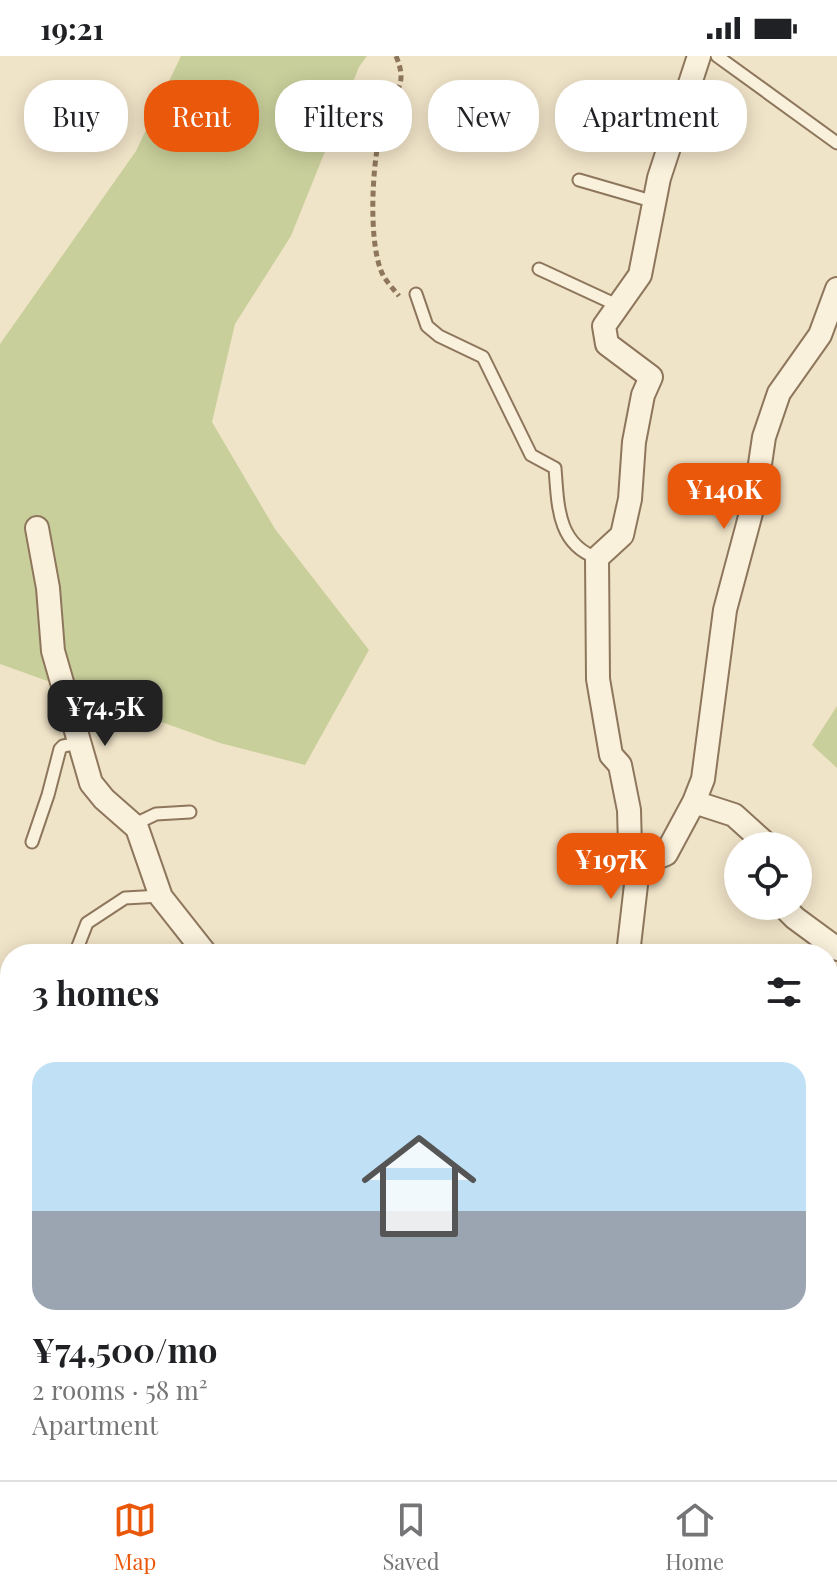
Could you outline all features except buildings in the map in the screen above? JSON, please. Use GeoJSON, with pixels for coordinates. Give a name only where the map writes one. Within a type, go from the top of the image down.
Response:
{"type":"FeatureCollection","features":[{"type":"Feature","properties":{"kind":"street"},"geometry":{"type":"LineString","coordinates":[[644,863],[630,847],[629,810],[620,765],[611,755],[598,679],[597,558],[622,535],[630,499],[634,442],[643,395],[651,377],[607,344],[604,326],[640,275],[659,178],[699,56]]}},
{"type":"Feature","properties":{"kind":"street"},"geometry":{"type":"LineString","coordinates":[[630,944],[637,876],[644,863],[666,854],[703,779],[725,610],[755,498],[764,437],[779,393],[820,335],[837,289]]}},
{"type":"Feature","properties":{"kind":"street"},"geometry":{"type":"LineString","coordinates":[[37,528],[48,588],[53,651],[91,783],[137,828],[161,896],[198,944]]}},
{"type":"Feature","properties":{"kind":"street"},"geometry":{"type":"LineString","coordinates":[[694,802],[734,815],[753,832]]}},
{"type":"Feature","properties":{"kind":"street"},"geometry":{"type":"LineString","coordinates":[[801,920],[831,944]]}},
{"type":"Feature","properties":{"kind":"lane"},"geometry":{"type":"LineString","coordinates":[[717,56],[837,143]]}},
{"type":"Feature","properties":{"kind":"lane"},"geometry":{"type":"LineString","coordinates":[[579,180],[656,202]]}},
{"type":"Feature","properties":{"kind":"lane"},"geometry":{"type":"LineString","coordinates":[[539,269],[619,306]]}},
{"type":"Feature","properties":{"kind":"lane"},"geometry":{"type":"LineString","coordinates":[[416,294],[427,326],[439,336],[483,357],[531,455],[555,468],[564,528],[574,545],[597,558]]}},
{"type":"Feature","properties":{"kind":"lane"},"geometry":{"type":"LineString","coordinates":[[32,842],[60,749],[80,743]]}},
{"type":"Feature","properties":{"kind":"lane"},"geometry":{"type":"LineString","coordinates":[[133,825],[156,814],[190,812]]}},
{"type":"Feature","properties":{"kind":"lane"},"geometry":{"type":"LineString","coordinates":[[79,944],[87,923],[125,898],[161,896]]}},
{"type":"Feature","properties":{"kind":"path"},"geometry":{"type":"LineString","coordinates":[[396,56],[402,70],[399,92],[386,113],[377,149],[373,192],[375,249],[383,276],[412,312],[424,317]]}},
{"type":"Feature","properties":{"kind":"green space"},"geometry":{"type":"Polygon","coordinates":[[[181,56],[367,56],[354,80],[275,80],[275,152],[325,152],[291,236],[235,324],[212,422],[275,529],[369,650],[305,765],[220,743],[0,664],[0,344],[136,151],[144,134],[144,152],[259,152],[259,80],[170,80],[181,56]]]}},
{"type":"Feature","properties":{"kind":"green space"},"geometry":{"type":"Polygon","coordinates":[[[837,706],[837,768],[812,745],[837,706]]]}}]}
